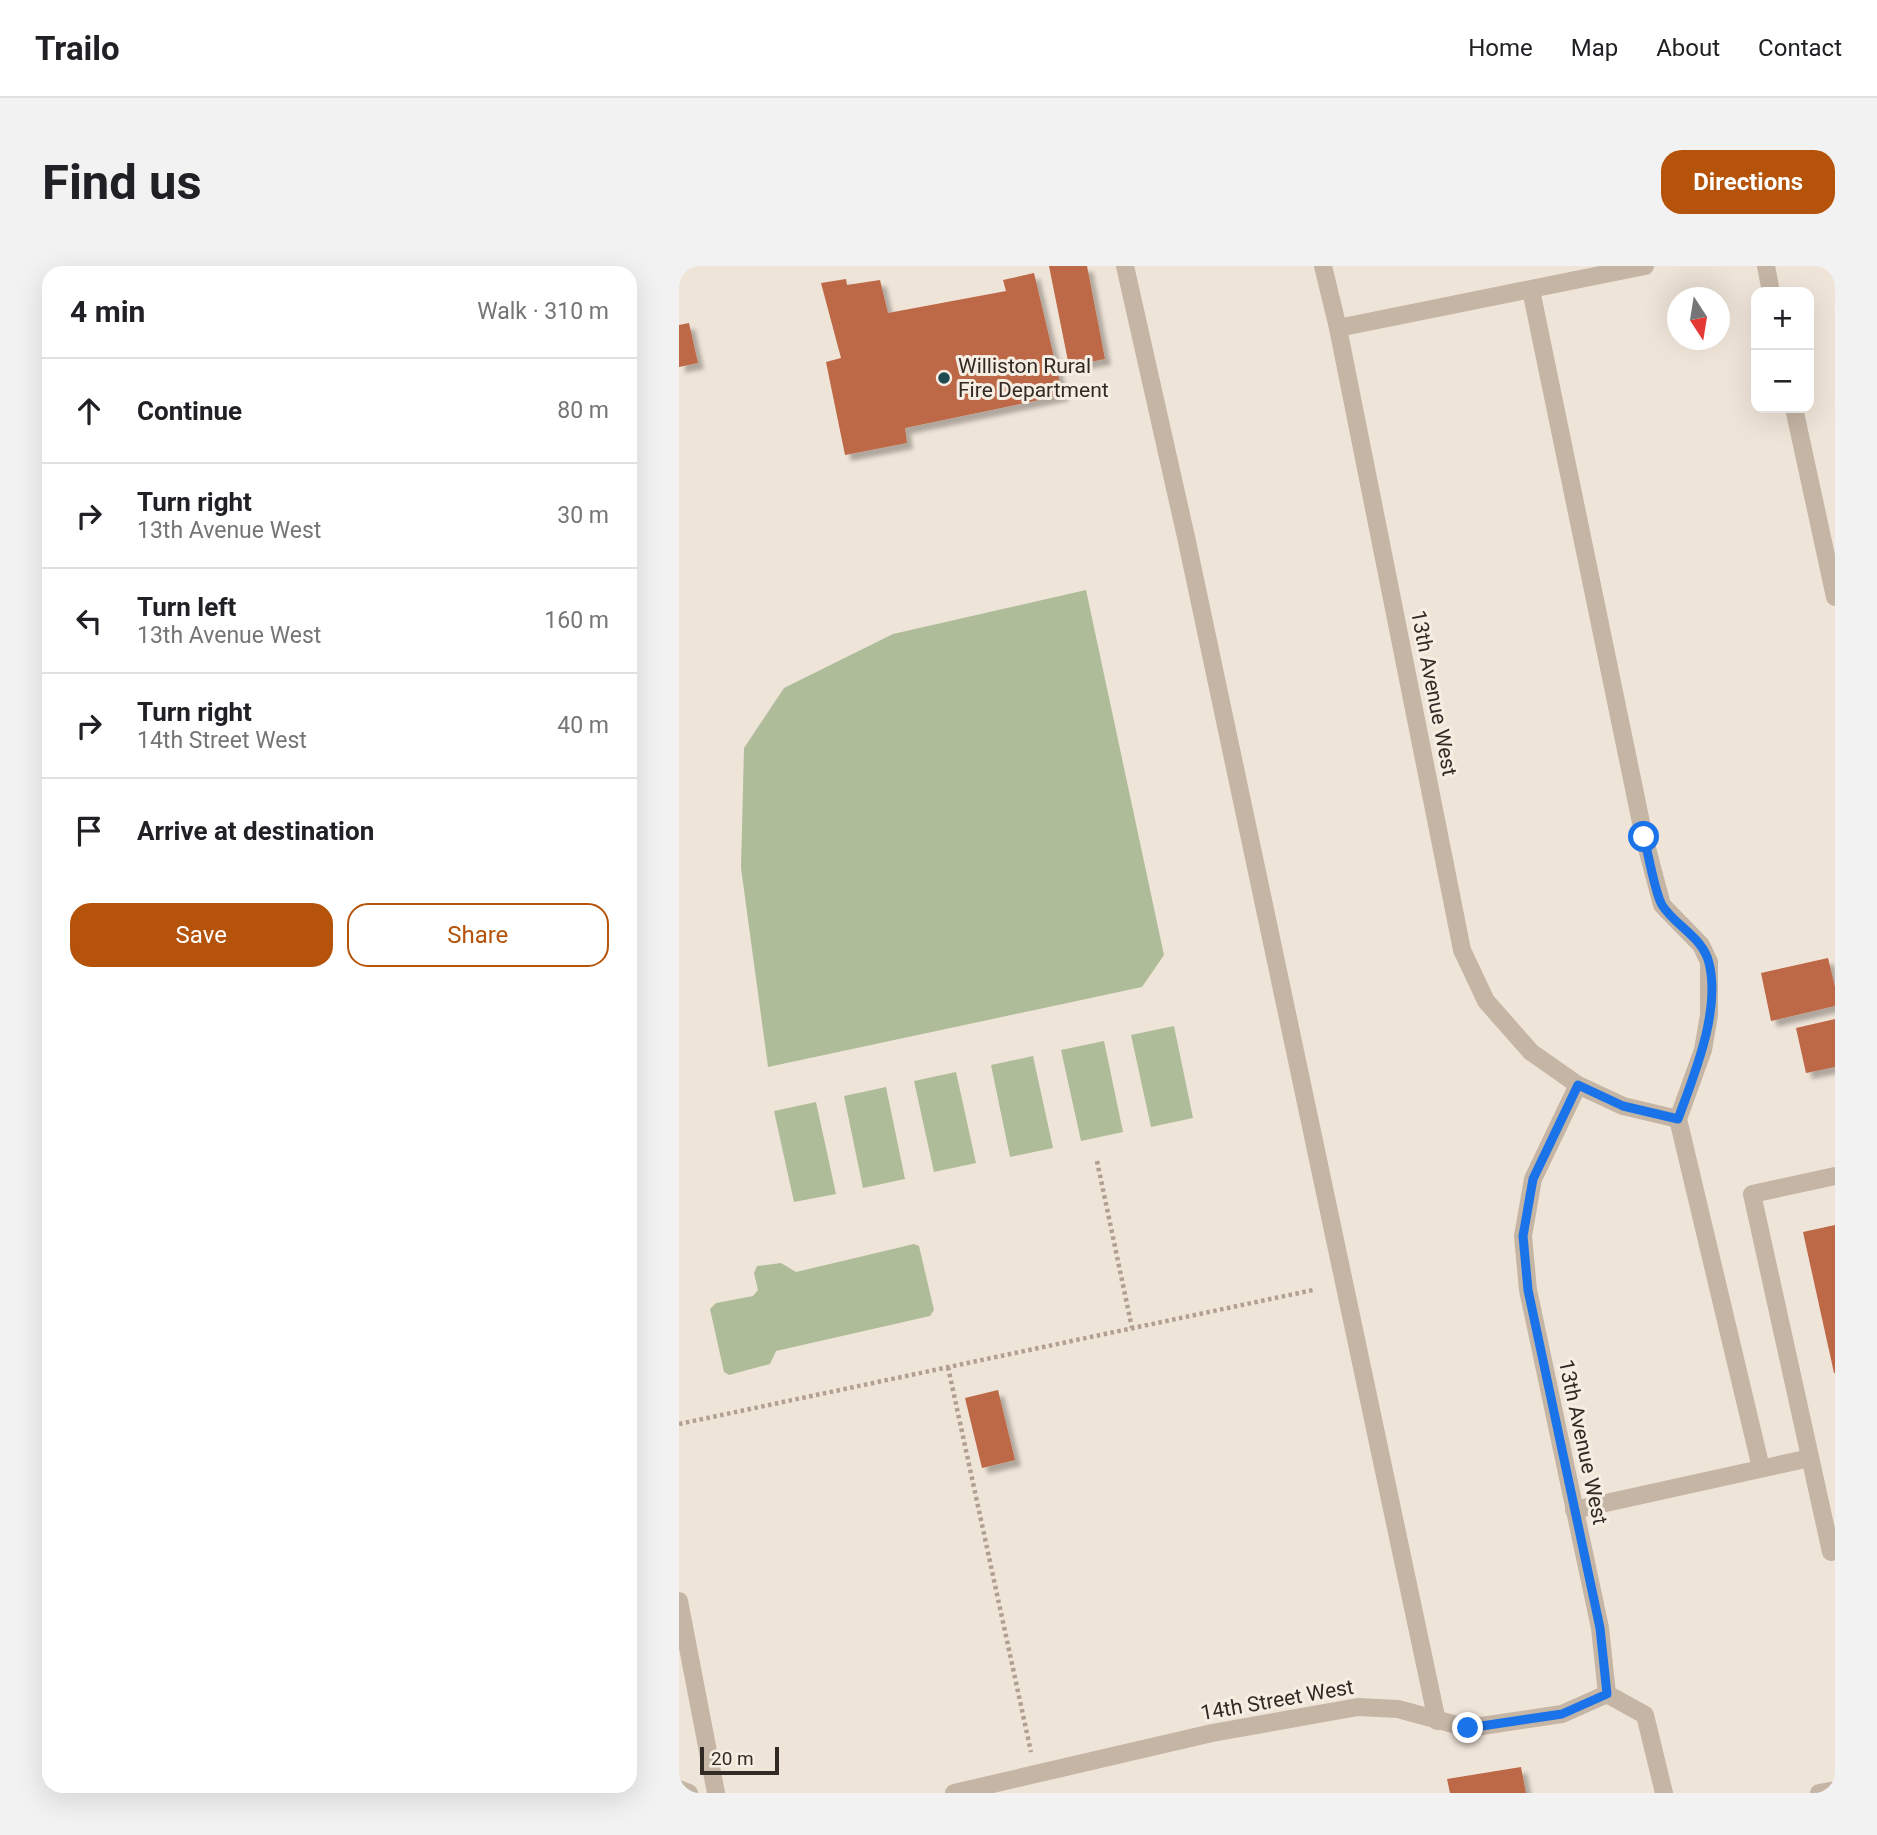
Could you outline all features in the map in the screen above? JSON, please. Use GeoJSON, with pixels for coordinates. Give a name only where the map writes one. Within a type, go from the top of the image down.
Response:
{"type":"FeatureCollection","features":[{"type":"Feature","properties":{"kind":"street"},"geometry":{"type":"LineString","coordinates":[[1125,266],[1186,537],[1437,1721]]}},
{"type":"Feature","properties":{"kind":"street","name":"13th Avenue West"},"geometry":{"type":"LineString","coordinates":[[1323,266],[1338,328],[1462,950],[1486,1001],[1531,1052],[1578,1085],[1623,1106],[1678,1119]]}},
{"type":"Feature","properties":{"kind":"street"},"geometry":{"type":"LineString","coordinates":[[1338,328],[1645,266]]}},
{"type":"Feature","properties":{"kind":"street"},"geometry":{"type":"LineString","coordinates":[[1766,266],[1770,287]]}},
{"type":"Feature","properties":{"kind":"street"},"geometry":{"type":"LineString","coordinates":[[1531,290],[1647,851],[1662,905],[1701,945],[1709,962],[1709,1016],[1703,1050],[1678,1119],[1769,1466]]}},
{"type":"Feature","properties":{"kind":"street"},"geometry":{"type":"LineString","coordinates":[[1795,413],[1835,597]]}},
{"type":"Feature","properties":{"kind":"street","name":"13th Avenue West"},"geometry":{"type":"LineString","coordinates":[[1578,1085],[1533,1179],[1523,1236],[1528,1290],[1600,1628],[1607,1694]]}},
{"type":"Feature","properties":{"kind":"street"},"geometry":{"type":"LineString","coordinates":[[1835,1176],[1752,1194],[1810,1458],[1828,1502],[1831,1552],[1835,1551]]}},
{"type":"Feature","properties":{"kind":"street"},"geometry":{"type":"LineString","coordinates":[[1574,1510],[1810,1458]]}},
{"type":"Feature","properties":{"kind":"street"},"geometry":{"type":"LineString","coordinates":[[679,1601],[716,1793]]}},
{"type":"Feature","properties":{"kind":"street"},"geometry":{"type":"LineString","coordinates":[[1607,1694],[1646,1715],[1664,1793]]}},
{"type":"Feature","properties":{"kind":"street","name":"14th Street West"},"geometry":{"type":"LineString","coordinates":[[954,1793],[1212,1733],[1357,1707],[1398,1710],[1468,1728],[1562,1714],[1607,1694]]}},
{"type":"Feature","properties":{"kind":"street"},"geometry":{"type":"LineString","coordinates":[[679,1788],[689,1793]]}},
{"type":"Feature","properties":{"kind":"street"},"geometry":{"type":"LineString","coordinates":[[1819,1793],[1835,1790]]}},
{"type":"Feature","properties":{"kind":"path"},"geometry":{"type":"LineString","coordinates":[[1097,1161],[1132,1328]]}},
{"type":"Feature","properties":{"kind":"path"},"geometry":{"type":"LineString","coordinates":[[679,1424],[1313,1290]]}},
{"type":"Feature","properties":{"kind":"path"},"geometry":{"type":"LineString","coordinates":[[948,1367],[1031,1752]]}},
{"type":"Feature","properties":{"kind":"green space"},"geometry":{"type":"Polygon","coordinates":[[[1086,590],[1164,955],[1142,987],[768,1067],[741,868],[744,748],[784,688],[893,634],[1086,590]]]}},
{"type":"Feature","properties":{"kind":"green space"},"geometry":{"type":"Polygon","coordinates":[[[1174,1026],[1193,1118],[1151,1127],[1131,1035],[1174,1026]]]}},
{"type":"Feature","properties":{"kind":"green space"},"geometry":{"type":"Polygon","coordinates":[[[1104,1041],[1123,1132],[1081,1141],[1061,1050],[1104,1041]]]}},
{"type":"Feature","properties":{"kind":"green space"},"geometry":{"type":"Polygon","coordinates":[[[1033,1056],[1053,1148],[1010,1157],[991,1065],[1033,1056]]]}},
{"type":"Feature","properties":{"kind":"green space"},"geometry":{"type":"Polygon","coordinates":[[[956,1072],[976,1163],[934,1172],[914,1081],[956,1072]]]}},
{"type":"Feature","properties":{"kind":"green space"},"geometry":{"type":"Polygon","coordinates":[[[886,1087],[905,1179],[863,1188],[844,1096],[886,1087]]]}},
{"type":"Feature","properties":{"kind":"green space"},"geometry":{"type":"Polygon","coordinates":[[[816,1102],[836,1194],[794,1202],[774,1111],[816,1102]]]}},
{"type":"Feature","properties":{"kind":"green space"},"geometry":{"type":"Polygon","coordinates":[[[914,1244],[919,1246],[934,1310],[930,1316],[776,1351],[770,1364],[729,1375],[724,1372],[710,1309],[716,1303],[753,1296],[758,1290],[754,1273],[757,1266],[781,1263],[796,1272],[914,1244]]]}},
{"type":"Feature","properties":{"kind":"building"},"geometry":{"type":"Polygon","coordinates":[[[1049,266],[1087,266],[1105,359],[1069,366],[1049,266]]]}},
{"type":"Feature","properties":{"kind":"building","name":"Williston Rural Fire Department"},"geometry":{"type":"Polygon","coordinates":[[[1034,273],[1063,395],[905,428],[907,443],[845,455],[826,362],[841,358],[821,283],[846,279],[847,285],[880,280],[888,313],[1006,291],[1003,280],[1034,273]]]}},
{"type":"Feature","properties":{"kind":"building"},"geometry":{"type":"Polygon","coordinates":[[[689,323],[698,363],[679,367],[679,325],[689,323]]]}},
{"type":"Feature","properties":{"kind":"building"},"geometry":{"type":"Polygon","coordinates":[[[1828,958],[1835,987],[1835,1006],[1771,1021],[1761,973],[1828,958]]]}},
{"type":"Feature","properties":{"kind":"building"},"geometry":{"type":"Polygon","coordinates":[[[1835,1019],[1835,1067],[1806,1073],[1796,1028],[1835,1019]]]}},
{"type":"Feature","properties":{"kind":"building"},"geometry":{"type":"Polygon","coordinates":[[[1835,1225],[1835,1373],[1834,1373],[1803,1232],[1835,1225]]]}},
{"type":"Feature","properties":{"kind":"building"},"geometry":{"type":"Polygon","coordinates":[[[998,1390],[1015,1460],[982,1468],[965,1398],[998,1390]]]}},
{"type":"Feature","properties":{"kind":"building"},"geometry":{"type":"Polygon","coordinates":[[[1521,1767],[1526,1793],[1450,1793],[1447,1779],[1521,1767]]]}},
{"type":"Feature","properties":{"kind":"place","name":"Williston Rural Fire Department"},"geometry":{"type":"Point","coordinates":[944,378]}},
{"type":"Feature","properties":{"kind":"route"},"geometry":{"type":"LineString","coordinates":[[1468,1728],[1562,1714],[1607,1694],[1600,1628],[1528,1290],[1523,1236],[1533,1179],[1578,1085],[1623,1106],[1678,1119],[1703,1050],[1711,989],[1709,962],[1701,945],[1662,905],[1644,837]]}}]}
